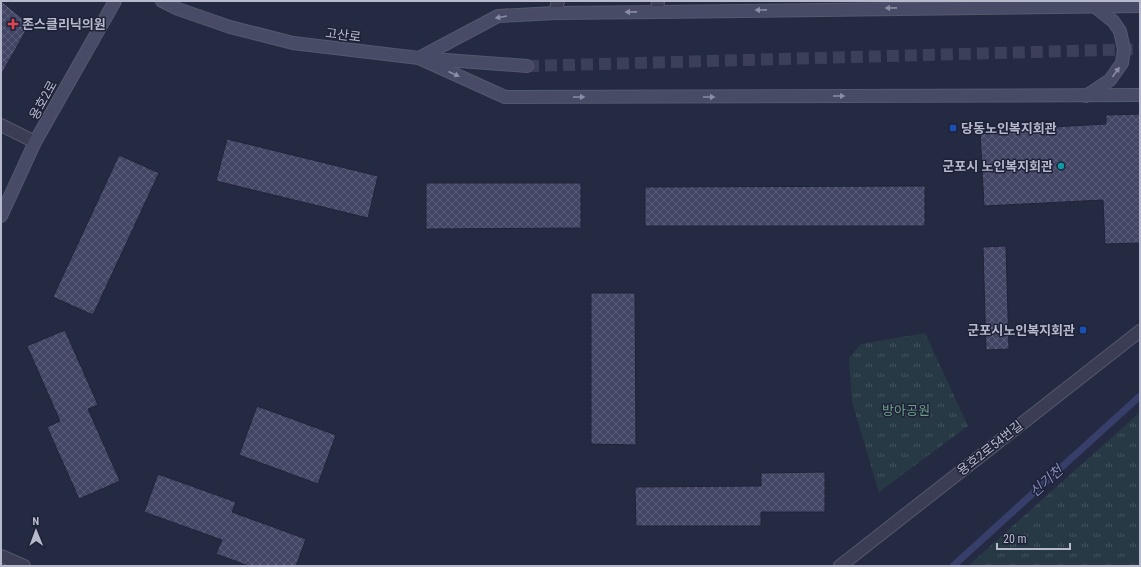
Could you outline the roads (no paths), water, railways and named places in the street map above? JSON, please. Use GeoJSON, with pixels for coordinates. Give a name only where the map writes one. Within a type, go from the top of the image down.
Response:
{"type":"FeatureCollection","features":[{"type":"Feature","properties":{"kind":"street","name":"용호2로"},"geometry":{"type":"LineString","coordinates":[[1,216],[35,142],[115,1]]}},
{"type":"Feature","properties":{"kind":"street","name":"고산로"},"geometry":{"type":"LineString","coordinates":[[162,1],[178,9],[230,27],[293,43],[419,58],[527,66]]}},
{"type":"Feature","properties":{"kind":"street"},"geometry":{"type":"LineString","coordinates":[[555,13],[558,1]]}},
{"type":"Feature","properties":{"kind":"street"},"geometry":{"type":"LineString","coordinates":[[419,58],[498,16],[658,6],[927,4],[1140,6]]}},
{"type":"Feature","properties":{"kind":"street"},"geometry":{"type":"LineString","coordinates":[[1086,96],[1110,80],[1122,63],[1124,50],[1120,30],[1113,21],[1094,6]]}},
{"type":"Feature","properties":{"kind":"street"},"geometry":{"type":"LineString","coordinates":[[419,58],[505,97],[1140,96]]}},
{"type":"Feature","properties":{"kind":"street"},"geometry":{"type":"LineString","coordinates":[[1,125],[35,142]]}},
{"type":"Feature","properties":{"kind":"street","name":"용호2로54번길"},"geometry":{"type":"LineString","coordinates":[[840,566],[1139,333]]}},
{"type":"Feature","properties":{"kind":"street"},"geometry":{"type":"LineString","coordinates":[[1,556],[24,566]]}},
{"type":"Feature","properties":{"kind":"waterway","name":"신기천"},"geometry":{"type":"LineString","coordinates":[[953,566],[1140,396]]}},
{"type":"Feature","properties":{"kind":"tunnel"},"geometry":{"type":"LineString","coordinates":[[527,66],[1140,49]]}},
{"type":"Feature","properties":{"kind":"place","name":"존스클리닉의원"},"geometry":{"type":"Point","coordinates":[13,24]}},
{"type":"Feature","properties":{"kind":"place","name":"당동노인복지회관"},"geometry":{"type":"Point","coordinates":[953,128]}},
{"type":"Feature","properties":{"kind":"place","name":"군포시 노인복지회관"},"geometry":{"type":"Point","coordinates":[1061,166]}},
{"type":"Feature","properties":{"kind":"place","name":"군포시노인복지회관"},"geometry":{"type":"Point","coordinates":[1083,330]}},
{"type":"Feature","properties":{"kind":"park label","name":"방아공원"},"geometry":{"type":"Point","coordinates":[906,410]}}]}
